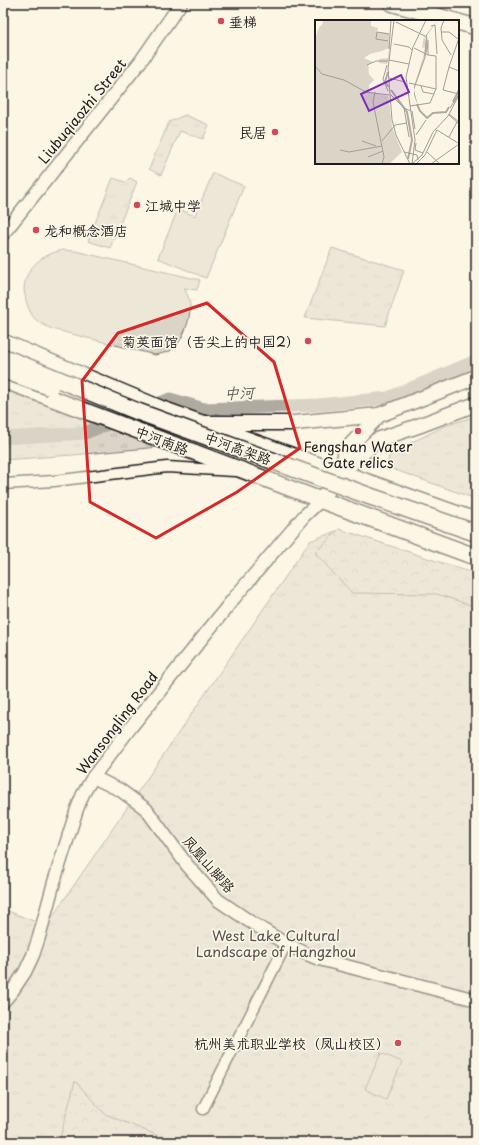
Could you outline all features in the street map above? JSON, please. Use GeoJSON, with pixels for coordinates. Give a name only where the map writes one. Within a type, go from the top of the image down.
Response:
{"type":"FeatureCollection","features":[{"type":"Feature","properties":{"kind":"highway","name":"中河高架路"},"geometry":{"type":"LineString","coordinates":[[3,357],[139,412],[372,497],[476,533]]}},
{"type":"Feature","properties":{"kind":"highway","name":"中河高架路"},"geometry":{"type":"LineString","coordinates":[[3,370],[476,544]]}},
{"type":"Feature","properties":{"kind":"highway"},"geometry":{"type":"LineString","coordinates":[[341,473],[476,521]]}},
{"type":"Feature","properties":{"kind":"highway"},"geometry":{"type":"LineString","coordinates":[[321,500],[476,557]]}},
{"type":"Feature","properties":{"kind":"main road"},"geometry":{"type":"LineString","coordinates":[[391,3],[451,20]]}},
{"type":"Feature","properties":{"kind":"main road"},"geometry":{"type":"LineString","coordinates":[[459,22],[476,27]]}},
{"type":"Feature","properties":{"kind":"main road","name":"中河南路"},"geometry":{"type":"LineString","coordinates":[[3,342],[160,408],[341,473]]}},
{"type":"Feature","properties":{"kind":"main road","name":"中河南路"},"geometry":{"type":"LineString","coordinates":[[200,422],[294,423],[379,415],[476,377]]}},
{"type":"Feature","properties":{"kind":"main road","name":"中河南路"},"geometry":{"type":"LineString","coordinates":[[3,380],[321,500]]}},
{"type":"Feature","properties":{"kind":"main road"},"geometry":{"type":"LineString","coordinates":[[321,500],[341,473],[376,440],[476,404]]}},
{"type":"Feature","properties":{"kind":"main road"},"geometry":{"type":"LineString","coordinates":[[341,473],[346,450],[379,415]]}},
{"type":"Feature","properties":{"kind":"street","name":"Liubuqiaozhi Street"},"geometry":{"type":"LineString","coordinates":[[3,234],[140,62],[181,3]]}},
{"type":"Feature","properties":{"kind":"street"},"geometry":{"type":"LineString","coordinates":[[3,484],[54,481],[167,467],[248,473]]}},
{"type":"Feature","properties":{"kind":"street","name":"Wansongling Road"},"geometry":{"type":"LineString","coordinates":[[3,1002],[25,972],[33,954],[54,882],[83,794],[93,777],[235,597],[304,516],[321,500]]}},
{"type":"Feature","properties":{"kind":"street","name":"凤凰山脚路"},"geometry":{"type":"LineString","coordinates":[[93,777],[120,790],[146,809],[187,865],[218,900],[286,944],[319,959],[476,1000]]}},
{"type":"Feature","properties":{"kind":"street"},"geometry":{"type":"LineString","coordinates":[[203,1109],[286,944]]}},
{"type":"Feature","properties":{"kind":"highlighted area"},"geometry":{"type":"Polygon","coordinates":[[[207,303],[274,362],[300,448],[237,492],[156,538],[90,502],[82,381],[118,333],[207,303]]]}},
{"type":"Feature","properties":{"kind":"green space"},"geometry":{"type":"Polygon","coordinates":[[[185,115],[209,125],[203,139],[180,131],[161,175],[149,169],[169,122],[185,115]]]}},
{"type":"Feature","properties":{"kind":"green space"},"geometry":{"type":"Polygon","coordinates":[[[213,173],[244,186],[206,278],[158,258],[178,209],[195,216],[213,173]]]}},
{"type":"Feature","properties":{"kind":"green space"},"geometry":{"type":"Polygon","coordinates":[[[113,178],[125,182],[130,178],[137,182],[110,248],[88,241],[113,178]]]}},
{"type":"Feature","properties":{"kind":"green space"},"geometry":{"type":"Polygon","coordinates":[[[332,248],[404,270],[385,326],[305,318],[332,248]]]}},
{"type":"Feature","properties":{"kind":"green space"},"geometry":{"type":"Polygon","coordinates":[[[63,250],[75,251],[200,280],[197,290],[184,288],[190,304],[189,318],[182,337],[174,348],[170,351],[155,355],[52,329],[36,320],[29,310],[26,301],[24,292],[25,281],[32,268],[42,258],[63,250]]]}},
{"type":"Feature","properties":{"kind":"green space"},"geometry":{"type":"Polygon","coordinates":[[[3,389],[159,447],[3,460],[3,389]]]}},
{"type":"Feature","properties":{"kind":"green space"},"geometry":{"type":"Polygon","coordinates":[[[476,416],[476,499],[387,467],[389,456],[402,447],[445,426],[476,416]]]}},
{"type":"Feature","properties":{"kind":"green space"},"geometry":{"type":"Polygon","coordinates":[[[339,529],[476,574],[476,607],[437,594],[352,593],[315,553],[339,529]]]}},
{"type":"Feature","properties":{"kind":"green space","name":"West Lake Cultural Landscape of Hangzhou"},"geometry":{"type":"Polygon","coordinates":[[[336,531],[476,579],[476,1142],[3,1142],[3,909],[46,926],[310,541],[336,531]]]}},
{"type":"Feature","properties":{"kind":"green space"},"geometry":{"type":"Polygon","coordinates":[[[381,1053],[402,1062],[386,1099],[365,1089],[381,1053]]]}},
{"type":"Feature","properties":{"kind":"green space"},"geometry":{"type":"Polygon","coordinates":[[[75,1081],[105,1114],[173,1142],[59,1142],[75,1081]]]}},
{"type":"Feature","properties":{"kind":"waterway","name":"中河"},"geometry":{"type":"LineString","coordinates":[[3,438],[85,433],[170,399],[204,409],[319,405],[388,398],[476,361]]}},
{"type":"Feature","properties":{"kind":"place","name":"垂梯"},"geometry":{"type":"Point","coordinates":[221,21]}},
{"type":"Feature","properties":{"kind":"place","name":"民居"},"geometry":{"type":"Point","coordinates":[275,132]}},
{"type":"Feature","properties":{"kind":"place","name":"江城中学"},"geometry":{"type":"Point","coordinates":[137,205]}},
{"type":"Feature","properties":{"kind":"place","name":"龙和概念酒店"},"geometry":{"type":"Point","coordinates":[36,230]}},
{"type":"Feature","properties":{"kind":"place","name":"菊英面馆（舌尖上的中国2）"},"geometry":{"type":"Point","coordinates":[308,341]}},
{"type":"Feature","properties":{"kind":"place","name":"Fengshan Water Gate relics"},"geometry":{"type":"Point","coordinates":[358,431]}},
{"type":"Feature","properties":{"kind":"place","name":"杭州美术职业学校（凤山校区）"},"geometry":{"type":"Point","coordinates":[398,1043]}}]}
